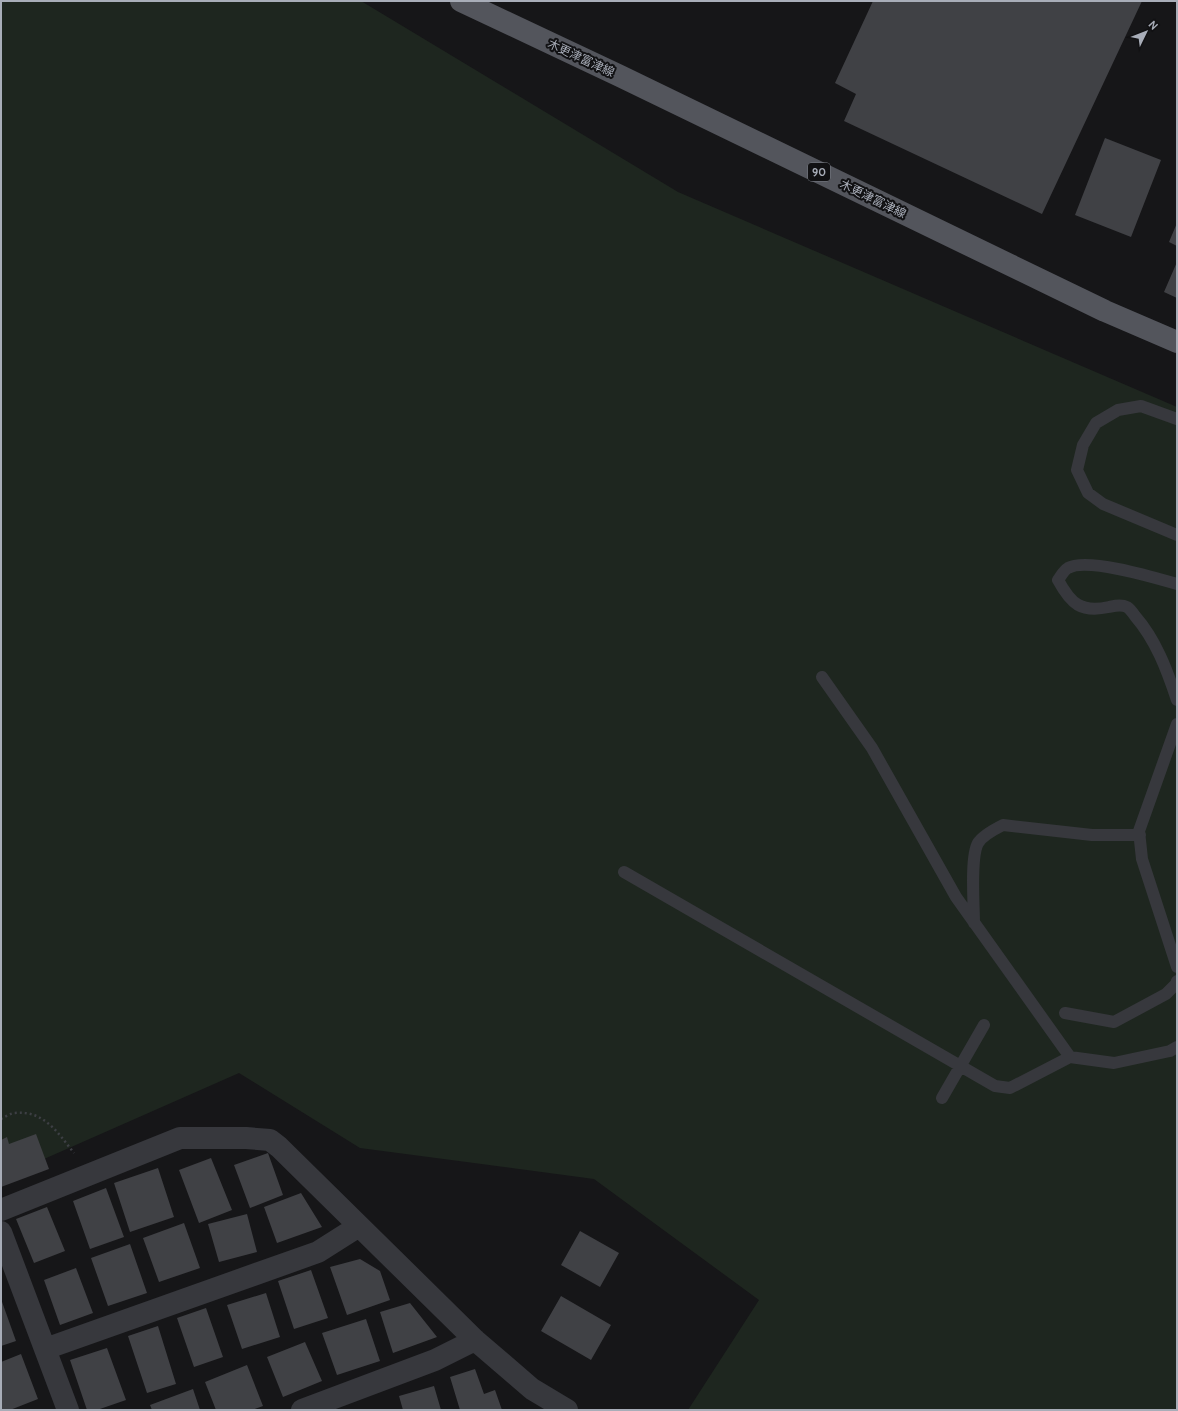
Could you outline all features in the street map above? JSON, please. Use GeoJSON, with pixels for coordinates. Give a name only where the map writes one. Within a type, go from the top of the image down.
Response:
{"type":"FeatureCollection","features":[{"type":"Feature","properties":{"kind":"main road","name":"木更津富津線"},"geometry":{"type":"LineString","coordinates":[[461,1],[1105,311],[1177,342]]}},
{"type":"Feature","properties":{"kind":"street"},"geometry":{"type":"LineString","coordinates":[[1,1210],[180,1138],[246,1138],[270,1140],[279,1147],[475,1340],[532,1389],[568,1410]]}},
{"type":"Feature","properties":{"kind":"street"},"geometry":{"type":"LineString","coordinates":[[45,1349],[318,1252],[359,1226]]}},
{"type":"Feature","properties":{"kind":"street"},"geometry":{"type":"LineString","coordinates":[[1,1232],[68,1410]]}},
{"type":"Feature","properties":{"kind":"street"},"geometry":{"type":"LineString","coordinates":[[302,1410],[436,1360],[475,1340]]}},
{"type":"Feature","properties":{"kind":"lane"},"geometry":{"type":"LineString","coordinates":[[1177,419],[1141,406],[1118,410],[1096,423],[1083,445],[1077,470],[1088,492],[1103,504],[1177,535]]}},
{"type":"Feature","properties":{"kind":"lane"},"geometry":{"type":"LineString","coordinates":[[1177,584],[1125,569],[1083,565],[1068,568],[1062,573],[1058,580],[1064,590],[1078,606],[1088,609],[1100,609],[1118,605],[1127,607],[1146,628],[1150,635],[1160,654],[1177,700]]}},
{"type":"Feature","properties":{"kind":"lane"},"geometry":{"type":"LineString","coordinates":[[822,677],[872,748],[956,897],[1070,1057]]}},
{"type":"Feature","properties":{"kind":"lane"},"geometry":{"type":"LineString","coordinates":[[1177,724],[1139,831],[1142,859],[1177,967]]}},
{"type":"Feature","properties":{"kind":"lane"},"geometry":{"type":"LineString","coordinates":[[974,923],[974,854],[978,842],[992,831],[1003,825],[1092,835],[1140,835]]}},
{"type":"Feature","properties":{"kind":"lane"},"geometry":{"type":"LineString","coordinates":[[624,872],[995,1086],[1010,1088],[1070,1057],[1114,1063],[1170,1051],[1177,1047]]}},
{"type":"Feature","properties":{"kind":"lane"},"geometry":{"type":"LineString","coordinates":[[1066,1013],[1114,1022],[1166,994],[1177,981]]}},
{"type":"Feature","properties":{"kind":"lane"},"geometry":{"type":"LineString","coordinates":[[942,1098],[984,1025]]}},
{"type":"Feature","properties":{"kind":"path"},"geometry":{"type":"LineString","coordinates":[[1,1119],[14,1113],[33,1114],[52,1125],[90,1174]]}},
{"type":"Feature","properties":{"kind":"shaded area"},"geometry":{"type":"Polygon","coordinates":[[[1,1],[361,1],[678,192],[1177,407],[1177,1410],[688,1410],[759,1300],[594,1179],[360,1148],[239,1073],[1,1178],[1,1]]]}},
{"type":"Feature","properties":{"kind":"building"},"geometry":{"type":"Polygon","coordinates":[[[873,1],[1142,1],[1042,214],[844,121],[856,94],[835,83],[873,1]]]}},
{"type":"Feature","properties":{"kind":"building"},"geometry":{"type":"Polygon","coordinates":[[[1105,138],[1161,160],[1131,237],[1075,215],[1105,138]]]}},
{"type":"Feature","properties":{"kind":"building"},"geometry":{"type":"Polygon","coordinates":[[[1177,223],[1177,246],[1169,242],[1177,223]]]}},
{"type":"Feature","properties":{"kind":"building"},"geometry":{"type":"Polygon","coordinates":[[[1177,262],[1177,298],[1164,292],[1177,262]]]}},
{"type":"Feature","properties":{"kind":"building"},"geometry":{"type":"Polygon","coordinates":[[[36,1134],[49,1169],[1,1187],[1,1140],[7,1137],[9,1144],[36,1134]]]}},
{"type":"Feature","properties":{"kind":"building"},"geometry":{"type":"Polygon","coordinates":[[[268,1153],[283,1195],[250,1208],[234,1165],[268,1153]]]}},
{"type":"Feature","properties":{"kind":"building"},"geometry":{"type":"Polygon","coordinates":[[[211,1158],[232,1210],[199,1223],[179,1170],[211,1158]]]}},
{"type":"Feature","properties":{"kind":"building"},"geometry":{"type":"Polygon","coordinates":[[[158,1168],[174,1217],[130,1232],[114,1183],[158,1168]]]}},
{"type":"Feature","properties":{"kind":"building"},"geometry":{"type":"Polygon","coordinates":[[[106,1188],[124,1237],[90,1249],[73,1201],[106,1188]]]}},
{"type":"Feature","properties":{"kind":"building"},"geometry":{"type":"Polygon","coordinates":[[[301,1193],[322,1227],[277,1243],[264,1207],[301,1193]]]}},
{"type":"Feature","properties":{"kind":"building"},"geometry":{"type":"Polygon","coordinates":[[[47,1207],[65,1251],[34,1263],[16,1219],[47,1207]]]}},
{"type":"Feature","properties":{"kind":"building"},"geometry":{"type":"Polygon","coordinates":[[[247,1214],[257,1252],[219,1262],[208,1224],[247,1214]]]}},
{"type":"Feature","properties":{"kind":"building"},"geometry":{"type":"Polygon","coordinates":[[[184,1223],[200,1268],[159,1282],[143,1238],[184,1223]]]}},
{"type":"Feature","properties":{"kind":"building"},"geometry":{"type":"Polygon","coordinates":[[[580,1231],[619,1253],[600,1287],[561,1265],[580,1231]]]}},
{"type":"Feature","properties":{"kind":"building"},"geometry":{"type":"Polygon","coordinates":[[[130,1244],[147,1293],[108,1306],[91,1258],[130,1244]]]}},
{"type":"Feature","properties":{"kind":"building"},"geometry":{"type":"Polygon","coordinates":[[[360,1259],[380,1271],[390,1300],[347,1315],[330,1267],[360,1259]]]}},
{"type":"Feature","properties":{"kind":"building"},"geometry":{"type":"Polygon","coordinates":[[[76,1268],[93,1313],[60,1325],[44,1280],[76,1268]]]}},
{"type":"Feature","properties":{"kind":"building"},"geometry":{"type":"Polygon","coordinates":[[[311,1270],[328,1318],[294,1329],[278,1281],[311,1270]]]}},
{"type":"Feature","properties":{"kind":"building"},"geometry":{"type":"Polygon","coordinates":[[[266,1293],[280,1337],[242,1349],[227,1305],[266,1293]]]}},
{"type":"Feature","properties":{"kind":"building"},"geometry":{"type":"Polygon","coordinates":[[[561,1296],[611,1325],[591,1360],[541,1331],[561,1296]]]}},
{"type":"Feature","properties":{"kind":"building"},"geometry":{"type":"Polygon","coordinates":[[[1,1299],[16,1341],[1,1346],[1,1299]]]}},
{"type":"Feature","properties":{"kind":"building"},"geometry":{"type":"Polygon","coordinates":[[[410,1303],[437,1337],[393,1353],[380,1312],[410,1303]]]}},
{"type":"Feature","properties":{"kind":"building"},"geometry":{"type":"Polygon","coordinates":[[[206,1308],[223,1357],[194,1367],[177,1318],[206,1308]]]}},
{"type":"Feature","properties":{"kind":"building"},"geometry":{"type":"Polygon","coordinates":[[[366,1319],[380,1361],[337,1375],[322,1333],[366,1319]]]}},
{"type":"Feature","properties":{"kind":"building"},"geometry":{"type":"Polygon","coordinates":[[[158,1326],[176,1384],[147,1393],[128,1336],[158,1326]]]}},
{"type":"Feature","properties":{"kind":"building"},"geometry":{"type":"Polygon","coordinates":[[[305,1342],[322,1381],[283,1397],[267,1357],[305,1342]]]}},
{"type":"Feature","properties":{"kind":"building"},"geometry":{"type":"Polygon","coordinates":[[[107,1348],[126,1400],[97,1410],[87,1410],[70,1360],[107,1348]]]}},
{"type":"Feature","properties":{"kind":"building"},"geometry":{"type":"Polygon","coordinates":[[[21,1354],[38,1399],[10,1410],[1,1410],[1,1362],[21,1354]]]}},
{"type":"Feature","properties":{"kind":"building"},"geometry":{"type":"Polygon","coordinates":[[[247,1365],[263,1406],[252,1410],[216,1410],[205,1382],[247,1365]]]}},
{"type":"Feature","properties":{"kind":"building"},"geometry":{"type":"Polygon","coordinates":[[[475,1369],[484,1394],[495,1390],[502,1410],[460,1410],[450,1377],[475,1369]]]}},
{"type":"Feature","properties":{"kind":"building"},"geometry":{"type":"Polygon","coordinates":[[[434,1386],[441,1410],[403,1410],[399,1396],[434,1386]]]}},
{"type":"Feature","properties":{"kind":"building"},"geometry":{"type":"Polygon","coordinates":[[[193,1389],[200,1410],[152,1410],[150,1405],[193,1389]]]}}]}
